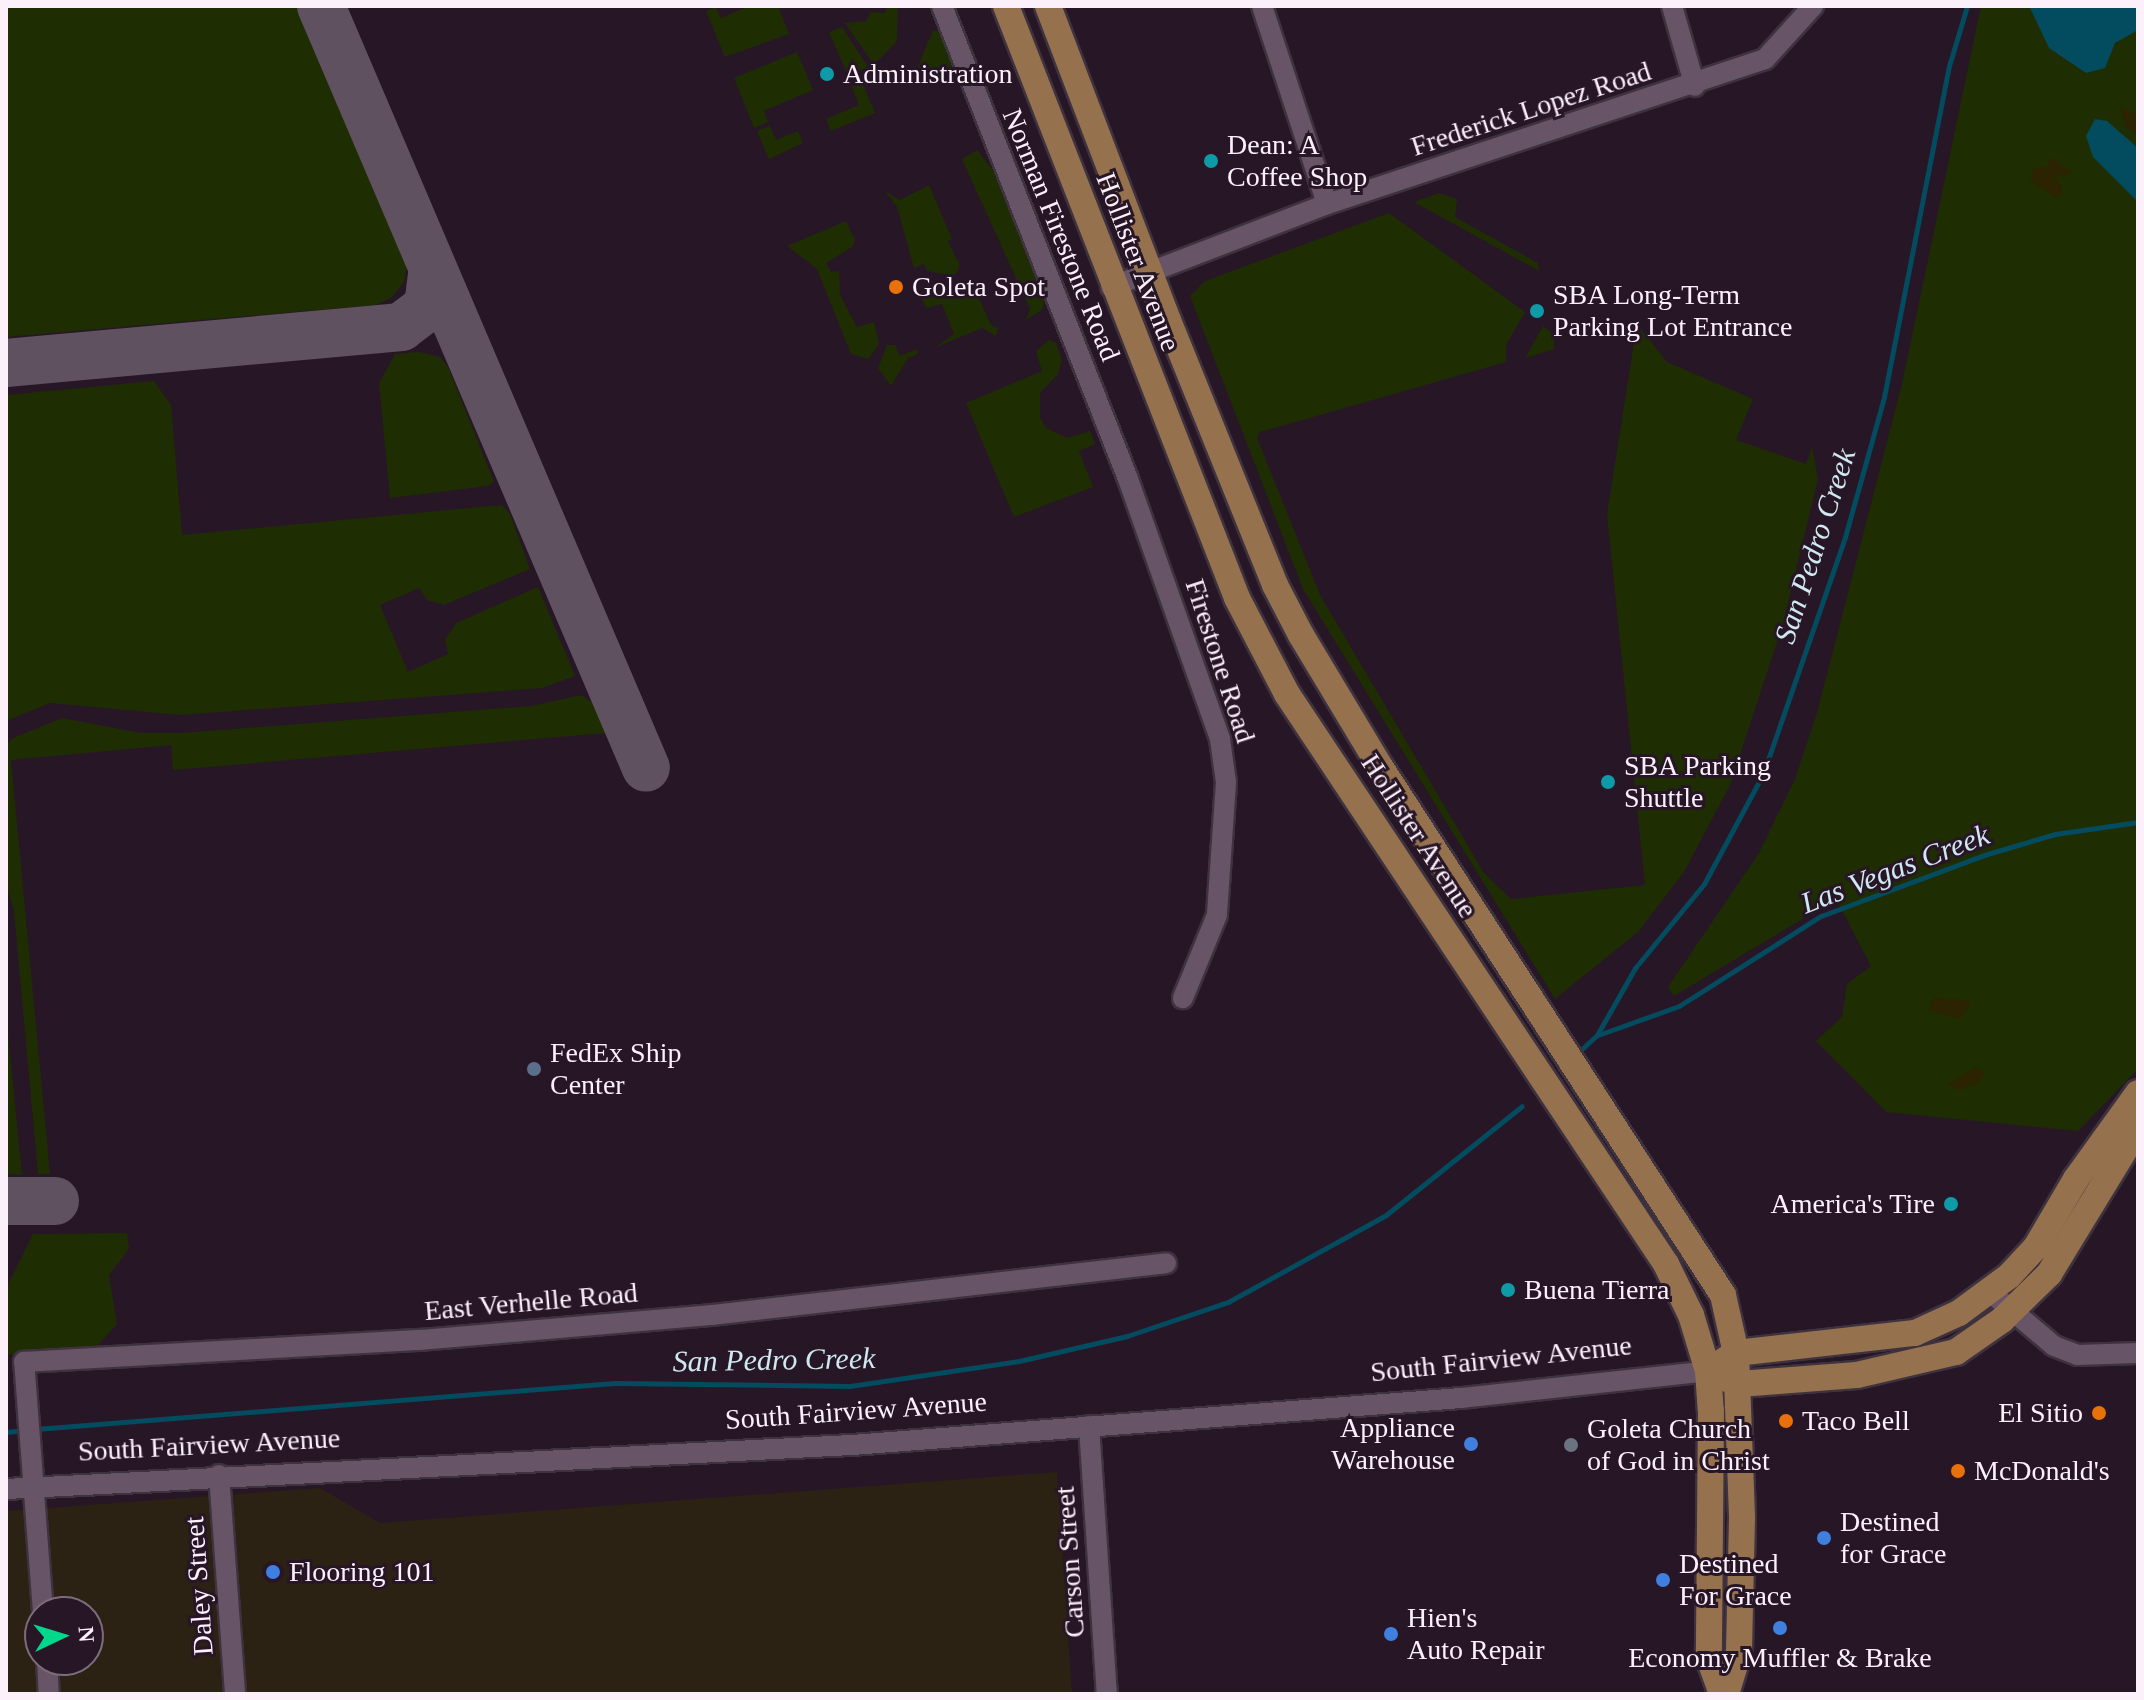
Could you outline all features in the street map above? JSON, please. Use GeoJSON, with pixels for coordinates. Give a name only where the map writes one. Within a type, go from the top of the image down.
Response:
{"type":"FeatureCollection","features":[{"type":"Feature","properties":{"kind":"main road","name":"Hollister Avenue"},"geometry":{"type":"LineString","coordinates":[[1006,6],[1111,287],[1237,598],[1287,694],[1569,1125],[1666,1264],[1691,1315],[1708,1371],[1709,1658],[1724,1694]]}},
{"type":"Feature","properties":{"kind":"main road","name":"Hollister Avenue"},"geometry":{"type":"LineString","coordinates":[[1048,6],[1150,274],[1275,585],[1301,635],[1552,1032],[1715,1279],[1730,1317],[1739,1384],[1739,1652],[1724,1694]]}},
{"type":"Feature","properties":{"kind":"main road","name":"South Fairview Avenue"},"geometry":{"type":"LineString","coordinates":[[1708,1371],[1736,1353],[1915,1333],[1941,1324],[1989,1291],[2036,1247],[2081,1170],[2138,1093]]}},
{"type":"Feature","properties":{"kind":"main road","name":"South Fairview Avenue"},"geometry":{"type":"LineString","coordinates":[[1708,1371],[1739,1384],[1857,1375],[1946,1356],[2010,1313],[2066,1251],[2138,1128]]}},
{"type":"Feature","properties":{"kind":"street","name":"Norman Firestone Road"},"geometry":{"type":"LineString","coordinates":[[942,6],[1112,439]]}},
{"type":"Feature","properties":{"kind":"street"},"geometry":{"type":"LineString","coordinates":[[1262,6],[1327,204]]}},
{"type":"Feature","properties":{"kind":"street"},"geometry":{"type":"LineString","coordinates":[[1672,6],[1695,86]]}},
{"type":"Feature","properties":{"kind":"street","name":"Frederick Lopez Road"},"geometry":{"type":"LineString","coordinates":[[1111,287],[1327,204],[1695,86],[1765,59],[1813,6]]}},
{"type":"Feature","properties":{"kind":"street","name":"Firestone Road"},"geometry":{"type":"LineString","coordinates":[[1112,439],[1197,667],[1222,754],[1225,836],[1217,915],[1183,998]]}},
{"type":"Feature","properties":{"kind":"street","name":"East Verhelle Road"},"geometry":{"type":"LineString","coordinates":[[42,1596],[24,1362],[420,1340],[712,1315],[1166,1263]]}},
{"type":"Feature","properties":{"kind":"street"},"geometry":{"type":"LineString","coordinates":[[1989,1291],[2010,1313],[2054,1346],[2077,1355],[2138,1353]]}},
{"type":"Feature","properties":{"kind":"street","name":"South Fairview Avenue"},"geometry":{"type":"LineString","coordinates":[[6,1489],[219,1475],[657,1458],[1487,1396],[1708,1371]]}},
{"type":"Feature","properties":{"kind":"street","name":"Carson Street"},"geometry":{"type":"LineString","coordinates":[[1089,1426],[1107,1694]]}},
{"type":"Feature","properties":{"kind":"street","name":"Daley Street"},"geometry":{"type":"LineString","coordinates":[[219,1475],[235,1694]]}},
{"type":"Feature","properties":{"kind":"shaded area"},"geometry":{"type":"Polygon","coordinates":[[[1057,1472],[1072,1694],[6,1694],[6,1511],[320,1488],[380,1523],[1057,1472]]]}},
{"type":"Feature","properties":{"kind":"green space"},"geometry":{"type":"Polygon","coordinates":[[[6,6],[302,6],[398,232],[407,265],[404,282],[391,298],[375,305],[6,337],[6,6]]]}},
{"type":"Feature","properties":{"kind":"green space"},"geometry":{"type":"Polygon","coordinates":[[[749,6],[778,6],[789,34],[725,57],[706,11],[716,7],[721,18],[749,6]]]}},
{"type":"Feature","properties":{"kind":"green space"},"geometry":{"type":"Polygon","coordinates":[[[889,6],[898,6],[897,41],[874,65],[845,23],[866,21],[871,12],[884,13],[889,6]]]}},
{"type":"Feature","properties":{"kind":"green space"},"geometry":{"type":"Polygon","coordinates":[[[1981,6],[2138,6],[2138,1069],[2078,1131],[1886,1112],[1816,1041],[1842,1017],[1847,984],[1871,966],[1836,899],[1674,996],[1668,987],[1759,853],[1795,779],[1817,713],[1902,384],[1981,6]]]}},
{"type":"Feature","properties":{"kind":"green space"},"geometry":{"type":"Polygon","coordinates":[[[842,27],[868,67],[848,76],[829,32],[842,27]]]}},
{"type":"Feature","properties":{"kind":"green space"},"geometry":{"type":"Polygon","coordinates":[[[933,30],[940,33],[956,77],[948,87],[928,79],[918,66],[933,30]]]}},
{"type":"Feature","properties":{"kind":"green space"},"geometry":{"type":"Polygon","coordinates":[[[797,52],[813,90],[764,111],[768,122],[754,128],[734,78],[797,52]]]}},
{"type":"Feature","properties":{"kind":"green space"},"geometry":{"type":"Polygon","coordinates":[[[860,78],[875,113],[831,131],[826,119],[859,105],[850,82],[860,78]]]}},
{"type":"Feature","properties":{"kind":"green space"},"geometry":{"type":"Polygon","coordinates":[[[770,126],[776,140],[798,131],[803,143],[769,159],[757,131],[770,126]]]}},
{"type":"Feature","properties":{"kind":"green space"},"geometry":{"type":"Polygon","coordinates":[[[977,150],[999,178],[1045,295],[1043,309],[1026,320],[1030,309],[962,159],[977,150]]]}},
{"type":"Feature","properties":{"kind":"green space"},"geometry":{"type":"Polygon","coordinates":[[[929,185],[960,266],[954,276],[927,271],[924,264],[914,268],[897,207],[885,191],[900,200],[929,185]]]}},
{"type":"Feature","properties":{"kind":"green space"},"geometry":{"type":"Polygon","coordinates":[[[1439,193],[1457,199],[1455,217],[1538,263],[1539,271],[1414,202],[1439,193]]]}},
{"type":"Feature","properties":{"kind":"green space"},"geometry":{"type":"Polygon","coordinates":[[[1389,213],[1525,312],[1506,345],[1506,362],[1260,432],[1257,438],[1320,595],[1484,873],[1511,899],[1645,885],[1607,514],[1637,324],[1667,362],[1753,399],[1736,440],[1806,464],[1812,447],[1818,479],[1783,624],[1730,785],[1684,872],[1638,932],[1555,999],[1303,589],[1190,296],[1205,281],[1389,213]]]}},
{"type":"Feature","properties":{"kind":"green space"},"geometry":{"type":"Polygon","coordinates":[[[846,221],[855,240],[852,247],[826,263],[831,272],[839,271],[840,295],[857,327],[874,322],[879,344],[868,359],[851,354],[817,269],[787,246],[846,221]]]}},
{"type":"Feature","properties":{"kind":"green space"},"geometry":{"type":"Polygon","coordinates":[[[972,283],[991,325],[998,328],[996,336],[982,328],[934,348],[954,334],[942,304],[926,308],[922,299],[950,285],[972,283]]]}},
{"type":"Feature","properties":{"kind":"green space"},"geometry":{"type":"Polygon","coordinates":[[[1543,326],[1554,334],[1554,349],[1525,358],[1543,326]]]}},
{"type":"Feature","properties":{"kind":"green space"},"geometry":{"type":"Polygon","coordinates":[[[1049,340],[1056,343],[1062,360],[1058,374],[1040,393],[1040,418],[1046,428],[1068,438],[1090,431],[1095,444],[1079,451],[1093,487],[1014,517],[966,403],[1042,371],[1036,351],[1049,340]]]}},
{"type":"Feature","properties":{"kind":"green space"},"geometry":{"type":"Polygon","coordinates":[[[887,345],[895,345],[900,356],[916,349],[918,354],[908,358],[891,386],[878,368],[887,345]]]}},
{"type":"Feature","properties":{"kind":"green space"},"geometry":{"type":"Polygon","coordinates":[[[419,352],[440,357],[448,367],[494,482],[488,486],[390,498],[379,383],[395,354],[419,352]]]}},
{"type":"Feature","properties":{"kind":"green space"},"geometry":{"type":"Polygon","coordinates":[[[154,381],[171,405],[182,535],[502,505],[510,514],[530,569],[444,605],[427,600],[419,588],[380,605],[408,672],[448,654],[445,640],[456,623],[538,587],[575,676],[542,688],[180,715],[50,703],[6,721],[6,395],[154,381]]]}},
{"type":"Feature","properties":{"kind":"green space"},"geometry":{"type":"Polygon","coordinates":[[[582,695],[594,704],[606,733],[173,770],[171,745],[11,760],[50,1174],[38,1174],[14,911],[6,883],[6,745],[13,738],[62,718],[141,733],[182,733],[531,706],[582,695]]]}},
{"type":"Feature","properties":{"kind":"green space"},"geometry":{"type":"Polygon","coordinates":[[[6,1012],[22,1175],[6,1174],[6,1012]]]}},
{"type":"Feature","properties":{"kind":"green space"},"geometry":{"type":"Polygon","coordinates":[[[127,1233],[129,1249],[109,1275],[117,1324],[97,1346],[6,1355],[6,1289],[33,1234],[127,1233]]]}},
{"type":"Feature","properties":{"kind":"sand"},"geometry":{"type":"Polygon","coordinates":[[[2119,107],[2138,115],[2138,134],[2126,127],[2119,107]]]}},
{"type":"Feature","properties":{"kind":"sand"},"geometry":{"type":"Polygon","coordinates":[[[2050,157],[2074,173],[2055,176],[2063,192],[2056,198],[2031,181],[2034,168],[2047,167],[2050,157]]]}},
{"type":"Feature","properties":{"kind":"sand"},"geometry":{"type":"Polygon","coordinates":[[[1935,997],[1971,1003],[1960,1019],[1928,1010],[1935,997]]]}},
{"type":"Feature","properties":{"kind":"sand"},"geometry":{"type":"Polygon","coordinates":[[[1975,1067],[1985,1073],[1979,1082],[1960,1090],[1948,1085],[1975,1067]]]}},
{"type":"Feature","properties":{"kind":"water"},"geometry":{"type":"Polygon","coordinates":[[[2029,6],[2138,6],[2138,30],[2115,43],[2105,68],[2086,73],[2049,48],[2029,6]]]}},
{"type":"Feature","properties":{"kind":"water"},"geometry":{"type":"Polygon","coordinates":[[[2095,119],[2107,121],[2138,148],[2138,202],[2093,157],[2086,136],[2095,119]]]}},
{"type":"Feature","properties":{"kind":"waterway","name":"San Pedro Creek"},"geometry":{"type":"LineString","coordinates":[[1583,1048],[1597,1035],[1635,968],[1704,884],[1763,774],[1845,537],[1884,397],[1949,66],[1967,6]]}},
{"type":"Feature","properties":{"kind":"waterway","name":"Las Vegas Creek"},"geometry":{"type":"LineString","coordinates":[[1598,1035],[1679,1006],[1821,916],[1984,855],[2055,834],[2138,822]]}},
{"type":"Feature","properties":{"kind":"waterway","name":"San Pedro Creek"},"geometry":{"type":"LineString","coordinates":[[36,1429],[614,1383],[850,1386],[1019,1361],[1127,1336],[1228,1302],[1386,1215],[1522,1106]]}},
{"type":"Feature","properties":{"kind":"waterway","name":"San Pedro Creek"},"geometry":{"type":"LineString","coordinates":[[6,1432],[26,1430]]}},
{"type":"Feature","properties":{"kind":"taxiway"},"geometry":{"type":"LineString","coordinates":[[321,6],[646,768]]}},
{"type":"Feature","properties":{"kind":"taxiway"},"geometry":{"type":"LineString","coordinates":[[6,363],[401,327],[428,307],[433,269]]}},
{"type":"Feature","properties":{"kind":"taxiway"},"geometry":{"type":"LineString","coordinates":[[6,1201],[55,1201]]}},
{"type":"Feature","properties":{"kind":"place","name":"Administration"},"geometry":{"type":"Point","coordinates":[827,74]}},
{"type":"Feature","properties":{"kind":"place","name":"Dean: A Coffee Shop"},"geometry":{"type":"Point","coordinates":[1211,161]}},
{"type":"Feature","properties":{"kind":"place","name":"Goleta Spot"},"geometry":{"type":"Point","coordinates":[896,287]}},
{"type":"Feature","properties":{"kind":"place","name":"SBA Long-Term Parking Lot Entrance"},"geometry":{"type":"Point","coordinates":[1537,311]}},
{"type":"Feature","properties":{"kind":"place","name":"SBA Parking Shuttle"},"geometry":{"type":"Point","coordinates":[1608,782]}},
{"type":"Feature","properties":{"kind":"place","name":"FedEx Ship Center"},"geometry":{"type":"Point","coordinates":[534,1069]}},
{"type":"Feature","properties":{"kind":"place","name":"America's Tire"},"geometry":{"type":"Point","coordinates":[1951,1204]}},
{"type":"Feature","properties":{"kind":"place","name":"Buena Tierra"},"geometry":{"type":"Point","coordinates":[1508,1290]}},
{"type":"Feature","properties":{"kind":"place","name":"El Sitio"},"geometry":{"type":"Point","coordinates":[2099,1413]}},
{"type":"Feature","properties":{"kind":"place","name":"Taco Bell"},"geometry":{"type":"Point","coordinates":[1786,1421]}},
{"type":"Feature","properties":{"kind":"place","name":"Appliance Warehouse"},"geometry":{"type":"Point","coordinates":[1471,1444]}},
{"type":"Feature","properties":{"kind":"place","name":"Goleta Church of God in Christ"},"geometry":{"type":"Point","coordinates":[1571,1445]}},
{"type":"Feature","properties":{"kind":"place","name":"McDonald's"},"geometry":{"type":"Point","coordinates":[1958,1471]}},
{"type":"Feature","properties":{"kind":"place","name":"Destined for Grace"},"geometry":{"type":"Point","coordinates":[1824,1538]}},
{"type":"Feature","properties":{"kind":"place","name":"Flooring 101"},"geometry":{"type":"Point","coordinates":[273,1572]}},
{"type":"Feature","properties":{"kind":"place","name":"Destined For Grace"},"geometry":{"type":"Point","coordinates":[1663,1580]}},
{"type":"Feature","properties":{"kind":"place","name":"Economy Muffler & Brake"},"geometry":{"type":"Point","coordinates":[1780,1628]}},
{"type":"Feature","properties":{"kind":"place","name":"Hien's Auto Repair"},"geometry":{"type":"Point","coordinates":[1391,1634]}}]}
